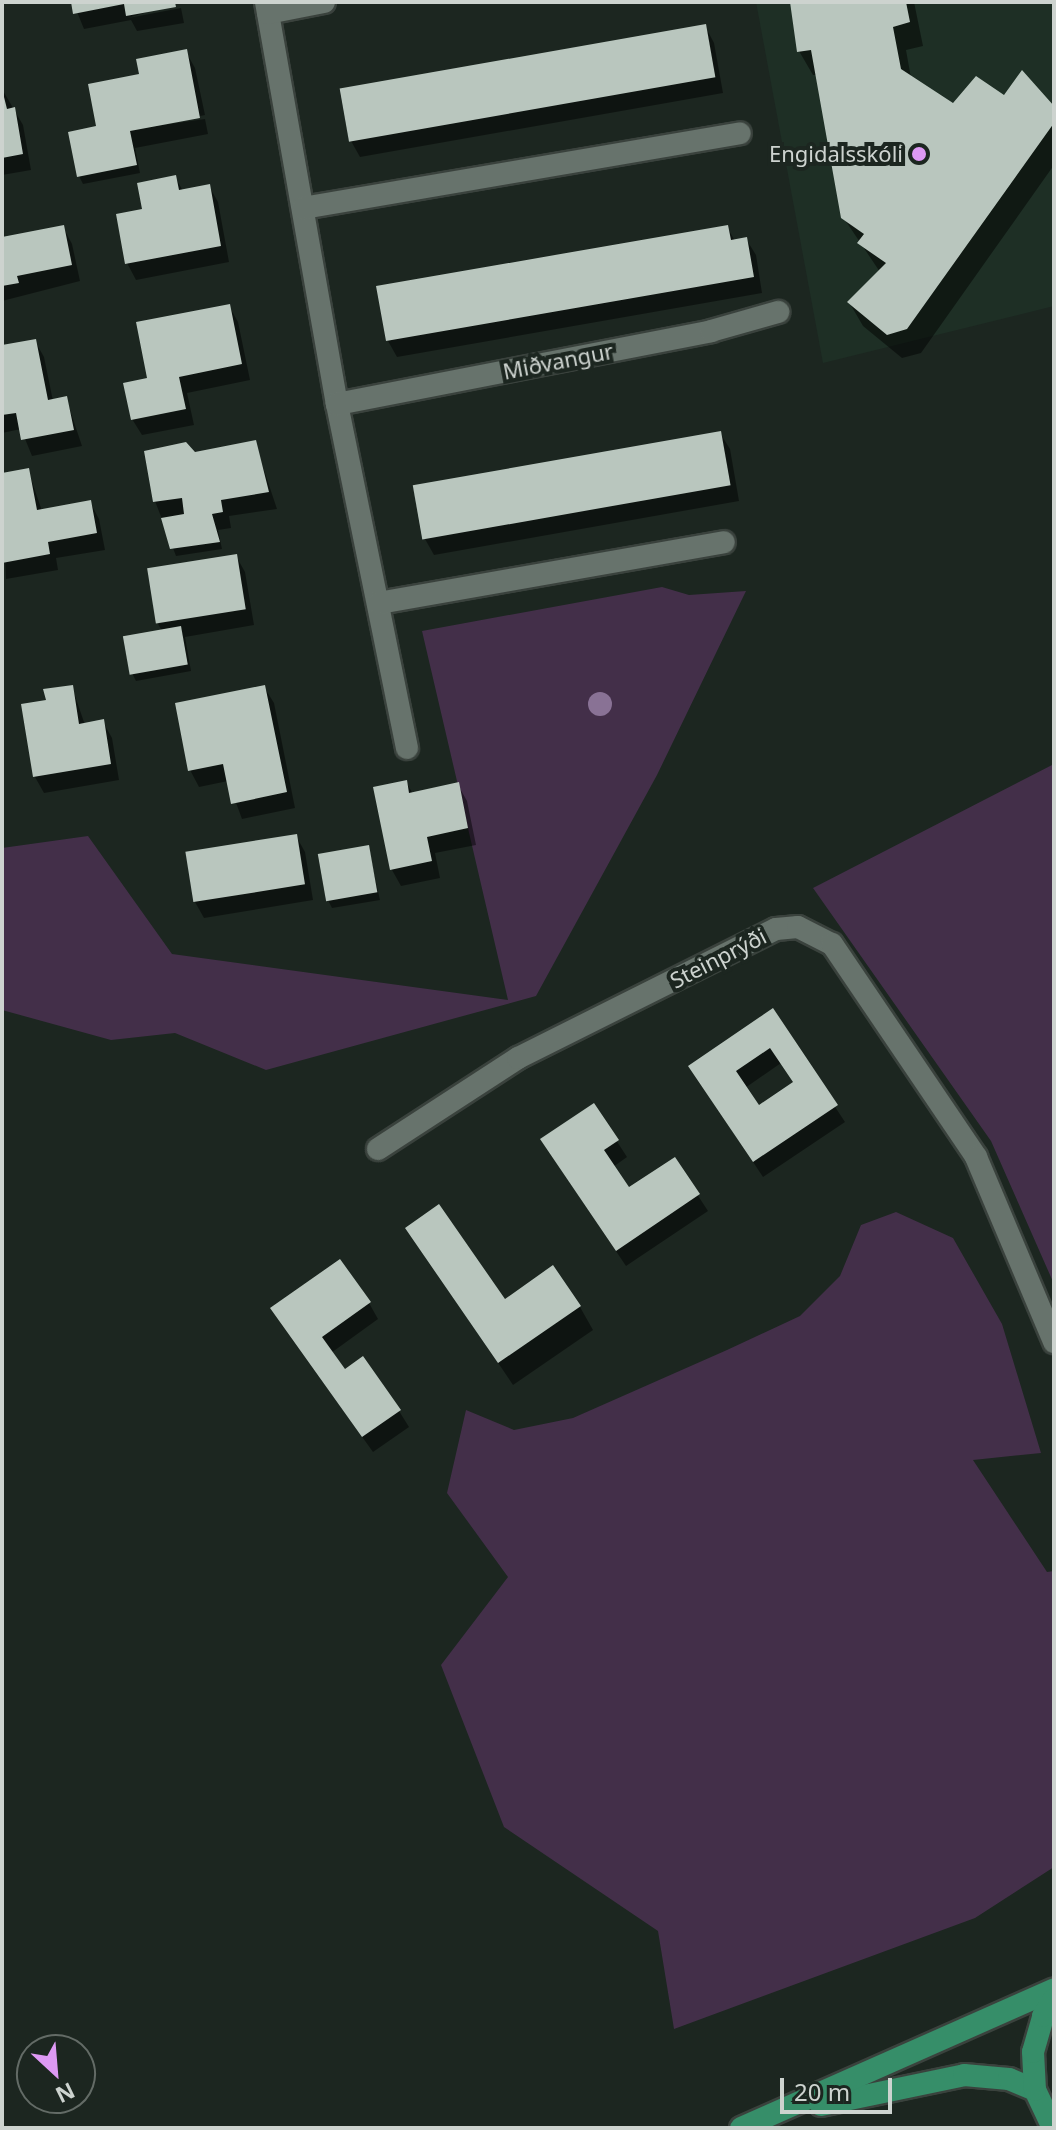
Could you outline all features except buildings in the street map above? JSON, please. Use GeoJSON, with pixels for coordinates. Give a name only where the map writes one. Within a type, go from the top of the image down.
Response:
{"type":"FeatureCollection","features":[{"type":"Feature","properties":{"kind":"main road"},"geometry":{"type":"LineString","coordinates":[[741,2128],[1054,1989]]}},
{"type":"Feature","properties":{"kind":"main road"},"geometry":{"type":"LineString","coordinates":[[1053,2128],[1035,2090],[1033,2052],[1043,2016],[1054,1999]]}},
{"type":"Feature","properties":{"kind":"main road"},"geometry":{"type":"LineString","coordinates":[[756,2128],[848,2096],[964,2075],[1009,2079],[1035,2090]]}},
{"type":"Feature","properties":{"kind":"street"},"geometry":{"type":"LineString","coordinates":[[324,2],[267,8],[337,404],[407,748]]}},
{"type":"Feature","properties":{"kind":"street"},"geometry":{"type":"LineString","coordinates":[[303,208],[740,133]]}},
{"type":"Feature","properties":{"kind":"street","name":"Miðvangur"},"geometry":{"type":"LineString","coordinates":[[337,404],[711,331],[778,312]]}},
{"type":"Feature","properties":{"kind":"street"},"geometry":{"type":"LineString","coordinates":[[379,603],[724,542]]}},
{"type":"Feature","properties":{"kind":"street","name":"Steinprýði"},"geometry":{"type":"LineString","coordinates":[[378,1149],[518,1058],[776,929],[798,927],[832,944],[976,1157],[1054,1342]]}},
{"type":"Feature","properties":{"kind":"shaded area","name":"Engidalsskóli"},"geometry":{"type":"Polygon","coordinates":[[[756,2],[1054,2],[1054,306],[823,363],[756,2]]]}},
{"type":"Feature","properties":{"kind":"shaded area"},"geometry":{"type":"Polygon","coordinates":[[[662,587],[689,595],[746,591],[657,775],[536,996],[266,1070],[175,1033],[111,1040],[2,1010],[2,848],[88,836],[172,954],[508,1000],[422,631],[662,587]]]}},
{"type":"Feature","properties":{"kind":"shaded area"},"geometry":{"type":"Polygon","coordinates":[[[1054,764],[1054,1284],[991,1141],[813,888],[1054,764]]]}},
{"type":"Feature","properties":{"kind":"shaded area"},"geometry":{"type":"Polygon","coordinates":[[[896,1212],[953,1238],[1002,1324],[1041,1453],[973,1460],[1047,1572],[1054,1571],[1054,1867],[975,1918],[674,2029],[658,1931],[504,1827],[441,1665],[508,1577],[447,1493],[466,1410],[514,1430],[573,1418],[727,1350],[800,1316],[840,1276],[861,1225],[896,1212]]]}},
{"type":"Feature","properties":{"kind":"place","name":"Engidalsskóli"},"geometry":{"type":"Point","coordinates":[919,154]}}]}
